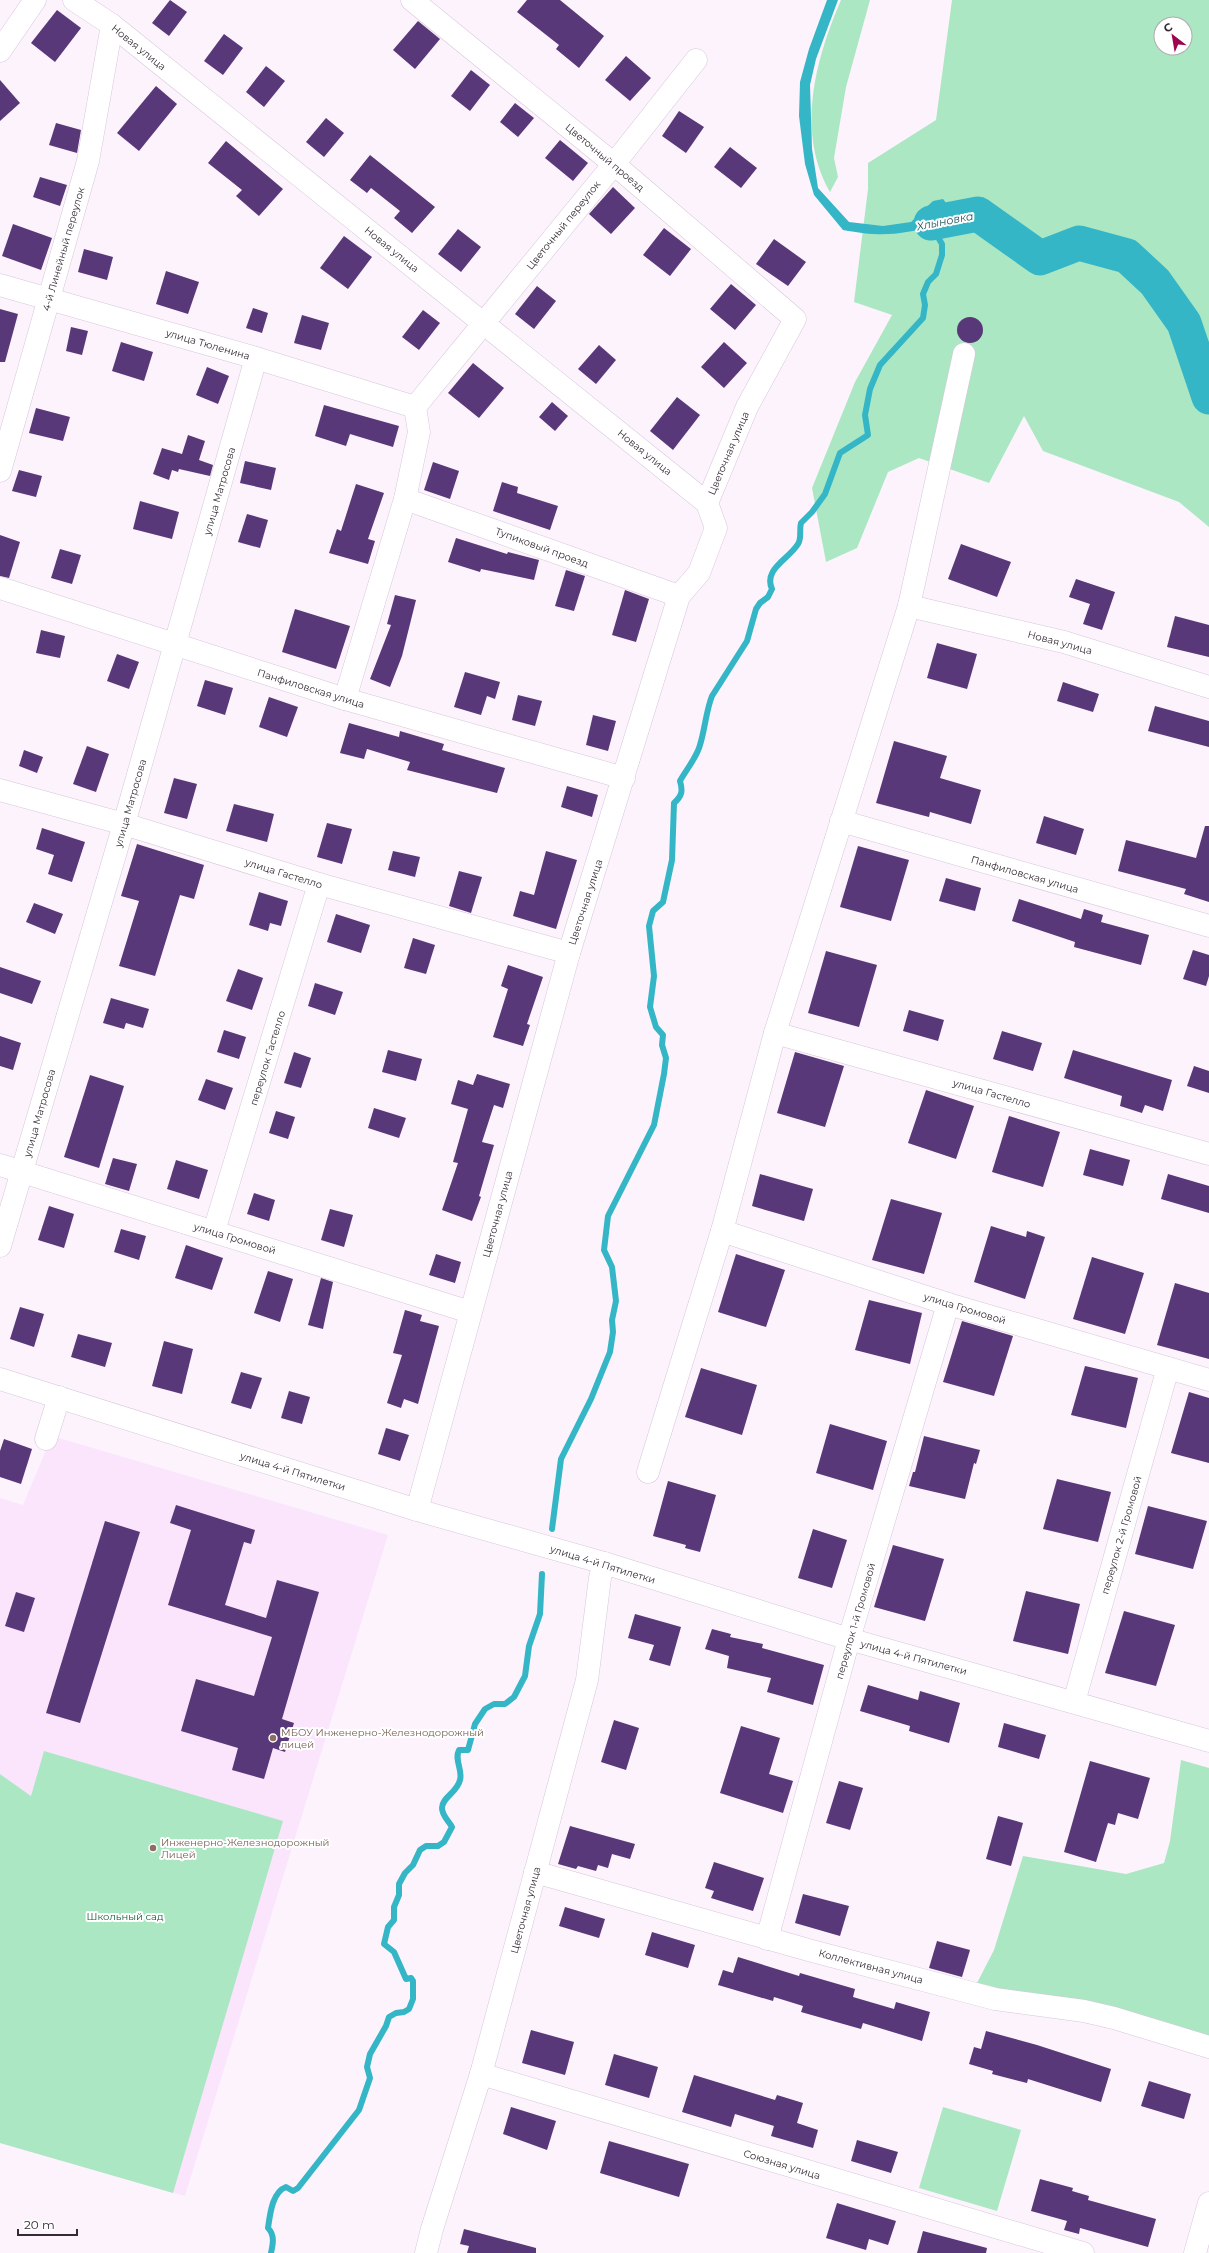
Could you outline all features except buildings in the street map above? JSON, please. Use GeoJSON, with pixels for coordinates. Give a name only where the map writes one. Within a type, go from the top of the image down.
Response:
{"type":"FeatureCollection","features":[{"type":"Feature","properties":{"kind":"street"},"geometry":{"type":"LineString","coordinates":[[0,51],[35,0]]}},
{"type":"Feature","properties":{"kind":"street","name":"Новая улица"},"geometry":{"type":"LineString","coordinates":[[74,0],[112,25],[707,502]]}},
{"type":"Feature","properties":{"kind":"street","name":"Цветочный проезд"},"geometry":{"type":"LineString","coordinates":[[412,0],[614,164],[795,319]]}},
{"type":"Feature","properties":{"kind":"street","name":"4-й Линейный переулок"},"geometry":{"type":"LineString","coordinates":[[0,471],[88,161],[112,25]]}},
{"type":"Feature","properties":{"kind":"street","name":"Цветочный переулок"},"geometry":{"type":"LineString","coordinates":[[415,407],[429,388],[614,164],[696,60]]}},
{"type":"Feature","properties":{"kind":"street","name":"улица Тюленина"},"geometry":{"type":"LineString","coordinates":[[0,285],[256,358],[415,407]]}},
{"type":"Feature","properties":{"kind":"street","name":"Цветочная улица"},"geometry":{"type":"LineString","coordinates":[[417,1510],[568,954],[624,778],[679,596],[699,573],[716,528],[707,502],[747,407],[795,319]]}},
{"type":"Feature","properties":{"kind":"street"},"geometry":{"type":"LineString","coordinates":[[648,1472],[722,1231],[775,1033],[909,606],[964,354]]}},
{"type":"Feature","properties":{"kind":"street","name":"улица Матросова"},"geometry":{"type":"LineString","coordinates":[[0,1246],[124,824],[256,358]]}},
{"type":"Feature","properties":{"kind":"street"},"geometry":{"type":"LineString","coordinates":[[345,699],[405,498],[419,432],[415,407]]}},
{"type":"Feature","properties":{"kind":"street","name":"Тупиковый проезд"},"geometry":{"type":"LineString","coordinates":[[405,498],[679,596]]}},
{"type":"Feature","properties":{"kind":"street","name":"Панфиловская улица"},"geometry":{"type":"LineString","coordinates":[[0,588],[345,699],[624,778]]}},
{"type":"Feature","properties":{"kind":"street","name":"Новая улица"},"geometry":{"type":"LineString","coordinates":[[909,606],[1064,642],[1209,687]]}},
{"type":"Feature","properties":{"kind":"street","name":"улица Гастелло"},"geometry":{"type":"LineString","coordinates":[[0,790],[124,824],[319,884],[568,954]]}},
{"type":"Feature","properties":{"kind":"street","name":"Панфиловская улица"},"geometry":{"type":"LineString","coordinates":[[841,821],[1209,926]]}},
{"type":"Feature","properties":{"kind":"street","name":"переулок Гастелло"},"geometry":{"type":"LineString","coordinates":[[214,1231],[319,884]]}},
{"type":"Feature","properties":{"kind":"street","name":"улица Гастелло"},"geometry":{"type":"LineString","coordinates":[[775,1033],[1209,1154]]}},
{"type":"Feature","properties":{"kind":"street","name":"улица Громовой"},"geometry":{"type":"LineString","coordinates":[[0,1165],[470,1312]]}},
{"type":"Feature","properties":{"kind":"street","name":"улица Громовой"},"geometry":{"type":"LineString","coordinates":[[722,1231],[948,1304],[1209,1380]]}},
{"type":"Feature","properties":{"kind":"street","name":"переулок 1-й Громовой"},"geometry":{"type":"LineString","coordinates":[[767,1939],[850,1639],[948,1304]]}},
{"type":"Feature","properties":{"kind":"street","name":"переулок 2-й Громовой"},"geometry":{"type":"LineString","coordinates":[[1074,1702],[1168,1368]]}},
{"type":"Feature","properties":{"kind":"street","name":"улица 4-й Пятилетки"},"geometry":{"type":"LineString","coordinates":[[0,1379],[417,1510],[604,1563],[850,1639],[1209,1741]]}},
{"type":"Feature","properties":{"kind":"street"},"geometry":{"type":"LineString","coordinates":[[46,1439],[59,1397]]}},
{"type":"Feature","properties":{"kind":"street","name":"Цветочная улица"},"geometry":{"type":"LineString","coordinates":[[426,2253],[432,2229],[481,2074],[587,1680],[600,1578],[604,1563]]}},
{"type":"Feature","properties":{"kind":"street","name":"Коллективная улица"},"geometry":{"type":"LineString","coordinates":[[535,1872],[767,1939],[995,1998],[1084,2011],[1114,2018],[1209,2047]]}},
{"type":"Feature","properties":{"kind":"street","name":"Союзная улица"},"geometry":{"type":"LineString","coordinates":[[481,2074],[1083,2253]]}},
{"type":"Feature","properties":{"kind":"street"},"geometry":{"type":"LineString","coordinates":[[1195,2253],[1209,2203]]}},
{"type":"Feature","properties":{"kind":"shaded area","name":"Инженерно-Железнодорожный Лицей"},"geometry":{"type":"Polygon","coordinates":[[[52,1436],[388,1535],[185,2196],[0,2143],[31,1796],[0,1774],[0,1498],[23,1505],[52,1436]]]}},
{"type":"Feature","properties":{"kind":"green space"},"geometry":{"type":"Polygon","coordinates":[[[841,0],[870,0],[846,87],[834,158],[838,177],[830,192],[820,169],[814,145],[812,121],[813,96],[817,71],[824,47],[841,0]]]}},
{"type":"Feature","properties":{"kind":"green space"},"geometry":{"type":"Polygon","coordinates":[[[952,0],[1209,0],[1209,527],[1179,502],[1043,451],[1024,416],[989,483],[919,458],[888,472],[857,548],[826,562],[812,488],[855,382],[892,315],[854,302],[868,189],[868,163],[936,120],[952,0]]]}},
{"type":"Feature","properties":{"kind":"green space","name":"Школьный сад"},"geometry":{"type":"Polygon","coordinates":[[[44,1751],[283,1821],[173,2193],[0,2143],[0,1774],[31,1796],[44,1751]]]}},
{"type":"Feature","properties":{"kind":"green space"},"geometry":{"type":"Polygon","coordinates":[[[1181,1760],[1209,1768],[1209,2038],[977,1983],[994,1950],[1023,1856],[1126,1874],[1164,1863],[1170,1841],[1181,1760]]]}},
{"type":"Feature","properties":{"kind":"green space"},"geometry":{"type":"Polygon","coordinates":[[[943,2107],[1021,2130],[997,2211],[919,2188],[943,2107]]]}},
{"type":"Feature","properties":{"kind":"water"},"geometry":{"type":"Polygon","coordinates":[[[827,0],[838,0],[816,59],[810,85],[812,149],[818,188],[849,222],[883,226],[911,222],[933,201],[943,199],[950,208],[947,213],[978,214],[958,219],[941,228],[935,226],[900,233],[868,234],[843,230],[814,195],[805,164],[799,116],[800,82],[809,49],[827,0]]]}},
{"type":"Feature","properties":{"kind":"waterway","name":"Хлыновка"},"geometry":{"type":"LineString","coordinates":[[931,223],[978,214],[1040,258],[1079,243],[1127,256],[1155,282],[1184,323],[1209,397]]}},
{"type":"Feature","properties":{"kind":"waterway"},"geometry":{"type":"LineString","coordinates":[[552,1529],[561,1459],[591,1399],[610,1352],[613,1332],[612,1320],[616,1301],[612,1267],[604,1250],[608,1216],[654,1125],[664,1074],[666,1058],[662,1045],[663,1035],[656,1027],[650,1007],[654,976],[649,926],[653,911],[663,902],[672,860],[674,803],[679,798],[681,793],[680,781],[699,750],[712,696],[747,641],[756,609],[760,603],[768,597],[772,589],[770,582],[774,570],[798,544],[800,539],[801,523],[812,512],[825,494],[840,453],[868,435],[865,415],[870,389],[880,365],[923,318],[925,305],[923,294],[928,282],[936,274],[942,255],[942,244],[930,224]]}},
{"type":"Feature","properties":{"kind":"waterway"},"geometry":{"type":"LineString","coordinates":[[271,2253],[273,2237],[268,2228],[272,2204],[281,2190],[286,2187],[293,2191],[298,2188],[359,2110],[370,2078],[367,2067],[370,2054],[386,2026],[389,2017],[409,2009],[413,1999],[413,1981],[411,1978],[406,1979],[394,1952],[384,1944],[388,1927],[394,1920],[394,1907],[399,1895],[399,1884],[405,1873],[413,1865],[420,1850],[426,1846],[438,1846],[444,1842],[452,1827],[444,1816],[442,1808],[444,1801],[456,1788],[460,1780],[461,1776],[457,1758],[459,1750],[468,1750],[475,1724],[485,1709],[494,1704],[505,1704],[514,1697],[525,1676],[529,1646],[540,1614],[542,1574]]}},
{"type":"Feature","properties":{"kind":"place","name":"МБОУ Инженерно-Железнодорожный лицей"},"geometry":{"type":"Point","coordinates":[273,1738]}},
{"type":"Feature","properties":{"kind":"place","name":"Инженерно-Железнодорожный Лицей"},"geometry":{"type":"Point","coordinates":[153,1848]}}]}
